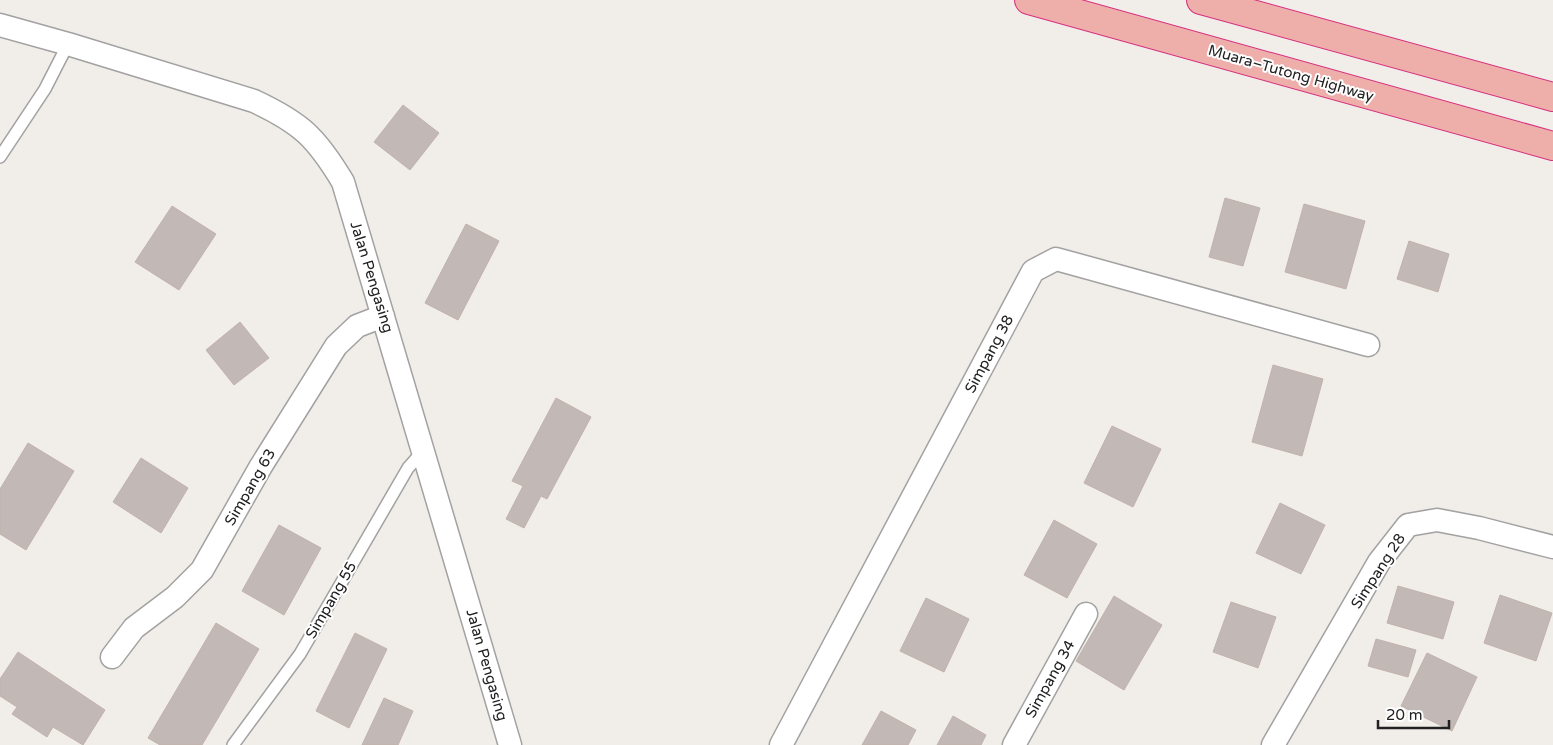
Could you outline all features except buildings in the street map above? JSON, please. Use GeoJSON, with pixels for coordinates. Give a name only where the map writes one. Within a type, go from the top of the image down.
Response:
{"type":"FeatureCollection","features":[{"type":"Feature","properties":{"kind":"highway","name":"Muara–Tutong Highway"},"geometry":{"type":"LineString","coordinates":[[1029,0],[1553,146]]}},
{"type":"Feature","properties":{"kind":"highway"},"geometry":{"type":"LineString","coordinates":[[1201,0],[1553,97]]}},
{"type":"Feature","properties":{"kind":"street","name":"Jalan Pengasing"},"geometry":{"type":"LineString","coordinates":[[0,25],[254,101],[281,114],[308,133],[327,155],[343,182],[510,745]]}},
{"type":"Feature","properties":{"kind":"street","name":"Simpang 38"},"geometry":{"type":"LineString","coordinates":[[781,745],[1033,271],[1056,259],[1368,345]]}},
{"type":"Feature","properties":{"kind":"street","name":"Simpang 63"},"geometry":{"type":"LineString","coordinates":[[112,657],[134,628],[176,597],[202,570],[261,466],[336,346],[357,326],[384,316]]}},
{"type":"Feature","properties":{"kind":"street","name":"Simpang 28"},"geometry":{"type":"LineString","coordinates":[[1273,745],[1379,562],[1408,525],[1436,520],[1479,528],[1553,547]]}},
{"type":"Feature","properties":{"kind":"street","name":"Simpang 34"},"geometry":{"type":"LineString","coordinates":[[1014,745],[1086,614]]}},
{"type":"Feature","properties":{"kind":"lane"},"geometry":{"type":"LineString","coordinates":[[0,157],[45,89],[68,44]]}},
{"type":"Feature","properties":{"kind":"lane","name":"Simpang 55"},"geometry":{"type":"LineString","coordinates":[[233,745],[300,654],[408,468],[424,451]]}}]}
